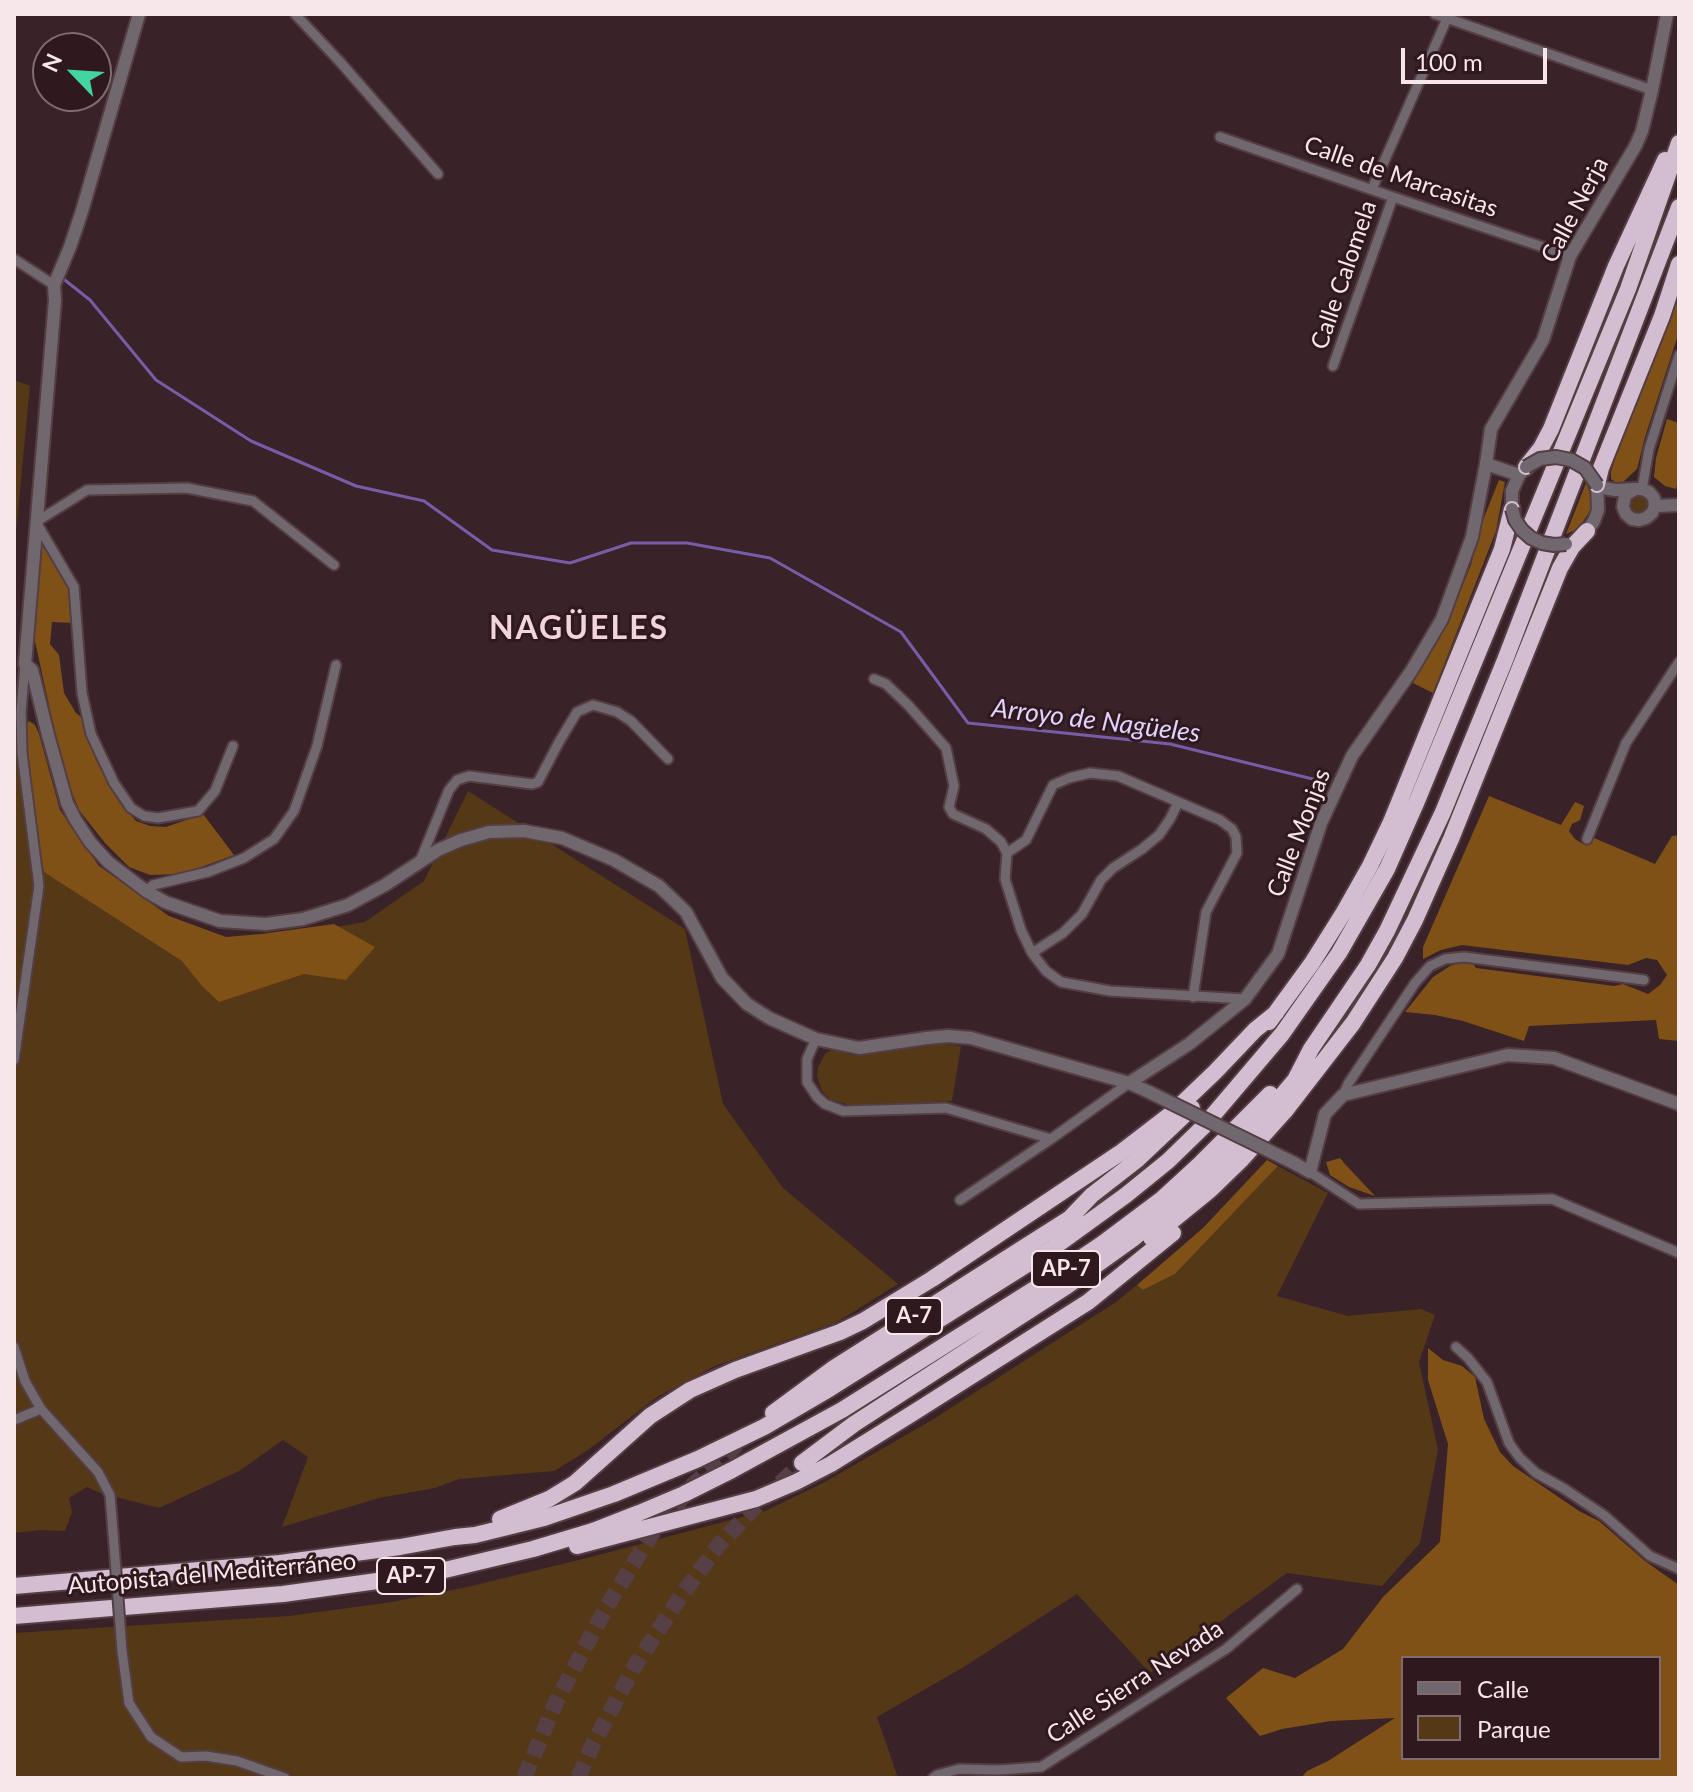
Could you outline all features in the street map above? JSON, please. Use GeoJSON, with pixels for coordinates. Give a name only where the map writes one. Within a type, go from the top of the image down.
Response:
{"type":"FeatureCollection","features":[{"type":"Feature","properties":{"kind":"highway"},"geometry":{"type":"LineString","coordinates":[[1523,471],[1551,429],[1616,266],[1661,167],[1679,141]]}},
{"type":"Feature","properties":{"kind":"highway"},"geometry":{"type":"LineString","coordinates":[[1225,1099],[1290,1023],[1339,953],[1387,869],[1628,289],[1679,141]]}},
{"type":"Feature","properties":{"kind":"highway"},"geometry":{"type":"LineString","coordinates":[[1311,1049],[1368,965],[1387,931],[1443,812],[1505,660],[1679,207]]}},
{"type":"Feature","properties":{"kind":"highway"},"geometry":{"type":"LineString","coordinates":[[1598,486],[1601,468],[1662,316],[1679,264]]}},
{"type":"Feature","properties":{"kind":"highway"},"geometry":{"type":"LineString","coordinates":[[1069,1219],[1092,1195],[1183,1118],[1221,1077],[1276,1013],[1344,912],[1391,822],[1502,549],[1512,509]]}},
{"type":"Feature","properties":{"kind":"highway"},"geometry":{"type":"LineString","coordinates":[[1067,1286],[1095,1277],[1150,1239],[1210,1190],[1242,1159],[1307,1085],[1353,1023],[1395,958],[1415,920],[1451,839],[1560,568],[1572,547],[1587,531]]}},
{"type":"Feature","properties":{"kind":"highway"},"geometry":{"type":"LineString","coordinates":[[455,1537],[521,1512],[575,1483],[650,1416],[690,1390],[735,1370],[840,1332],[932,1279],[1141,1137],[1172,1113],[1276,1013]]}},
{"type":"Feature","properties":{"kind":"highway","name":"A-7"},"geometry":{"type":"LineString","coordinates":[[802,1463],[854,1424],[1067,1286],[1134,1238],[1209,1172],[1263,1118],[1295,1080],[1311,1049]]}},
{"type":"Feature","properties":{"kind":"highway","name":"Autopista del Mediterráneo"},"geometry":{"type":"LineString","coordinates":[[14,1616],[283,1594],[428,1574],[593,1531],[684,1494],[842,1410],[1102,1244],[1162,1199],[1253,1113],[1311,1049]]}},
{"type":"Feature","properties":{"kind":"highway","name":"A-7"},"geometry":{"type":"LineString","coordinates":[[764,1424],[798,1393],[834,1368],[1108,1192],[1225,1099]]}},
{"type":"Feature","properties":{"kind":"highway","name":"Autopista del Mediterráneo"},"geometry":{"type":"LineString","coordinates":[[14,1586],[322,1558],[400,1547],[475,1535],[544,1518],[614,1494],[698,1459],[829,1389],[1053,1248],[1168,1161],[1203,1127],[1225,1099]]}},
{"type":"Feature","properties":{"kind":"highway"},"geometry":{"type":"LineString","coordinates":[[471,1565],[498,1567],[756,1499],[831,1464],[1088,1302],[1193,1215],[1231,1178],[1242,1159]]}},
{"type":"Feature","properties":{"kind":"street"},"geometry":{"type":"LineString","coordinates":[[14,1060],[39,886],[22,753],[21,712],[54,285],[82,211],[139,14]]}},
{"type":"Feature","properties":{"kind":"street"},"geometry":{"type":"LineString","coordinates":[[295,14],[438,174]]}},
{"type":"Feature","properties":{"kind":"street"},"geometry":{"type":"LineString","coordinates":[[1435,14],[1448,16],[1652,90]]}},
{"type":"Feature","properties":{"kind":"street","name":"Calle Nerja"},"geometry":{"type":"LineString","coordinates":[[1486,464],[1491,429],[1543,340],[1570,256],[1642,131],[1667,14]]}},
{"type":"Feature","properties":{"kind":"street"},"geometry":{"type":"LineString","coordinates":[[1372,189],[1448,16]]}},
{"type":"Feature","properties":{"kind":"street","name":"Calle de Marcasitas"},"geometry":{"type":"LineString","coordinates":[[1220,137],[1570,256]]}},
{"type":"Feature","properties":{"kind":"street","name":"Calle Calomela"},"geometry":{"type":"LineString","coordinates":[[1333,366],[1393,197]]}},
{"type":"Feature","properties":{"kind":"street"},"geometry":{"type":"LineString","coordinates":[[14,259],[54,285]]}},
{"type":"Feature","properties":{"kind":"street"},"geometry":{"type":"LineString","coordinates":[[1639,489],[1679,355]]}},
{"type":"Feature","properties":{"kind":"street"},"geometry":{"type":"LineString","coordinates":[[1556,457],[1571,460],[1585,468],[1598,486],[1598,510],[1594,521],[1587,531],[1566,544],[1542,543],[1531,538],[1515,520],[1512,491],[1523,471],[1540,459],[1556,457]]}},
{"type":"Feature","properties":{"kind":"street"},"geometry":{"type":"LineString","coordinates":[[1486,464],[1523,471]]}},
{"type":"Feature","properties":{"kind":"street","name":"Calle Monjas"},"geometry":{"type":"LineString","coordinates":[[1129,1083],[1189,1044],[1245,999],[1278,954],[1321,823],[1352,756],[1412,670],[1442,619],[1472,537],[1486,464]]}},
{"type":"Feature","properties":{"kind":"street"},"geometry":{"type":"LineString","coordinates":[[1598,486],[1615,490],[1639,489],[1649,492],[1655,506],[1652,513],[1639,520],[1632,519],[1623,507],[1625,495],[1639,489]]}},
{"type":"Feature","properties":{"kind":"street"},"geometry":{"type":"LineString","coordinates":[[36,522],[87,490],[187,488],[253,501],[334,565]]}},
{"type":"Feature","properties":{"kind":"street"},"geometry":{"type":"LineString","coordinates":[[1655,506],[1679,505]]}},
{"type":"Feature","properties":{"kind":"street"},"geometry":{"type":"LineString","coordinates":[[1598,510],[1623,507]]}},
{"type":"Feature","properties":{"kind":"street"},"geometry":{"type":"LineString","coordinates":[[36,522],[74,587],[82,693],[91,734],[114,783],[131,808],[144,816],[158,818],[198,811],[215,791],[233,746]]}},
{"type":"Feature","properties":{"kind":"street"},"geometry":{"type":"LineString","coordinates":[[1587,839],[1626,743],[1679,662]]}},
{"type":"Feature","properties":{"kind":"street"},"geometry":{"type":"LineString","coordinates":[[25,664],[32,670],[67,803],[75,819],[108,862],[165,902],[220,921],[266,924],[303,919],[348,905],[438,850],[461,840],[489,832],[524,831],[562,838],[614,860],[659,886],[686,912],[722,978],[747,1004],[769,1018],[816,1039],[859,1048],[948,1036],[971,1038],[1129,1083],[1294,1163],[1359,1204],[1552,1199],[1679,1253]]}},
{"type":"Feature","properties":{"kind":"street"},"geometry":{"type":"LineString","coordinates":[[146,891],[153,885],[208,872],[244,858],[274,839],[294,811],[317,746],[336,665]]}},
{"type":"Feature","properties":{"kind":"street"},"geometry":{"type":"LineString","coordinates":[[874,679],[886,684],[946,748],[954,786],[949,807],[953,814],[986,829],[1001,842],[1007,853],[1005,879],[1021,930],[1032,953],[1046,971],[1061,982],[1110,991],[1245,999]]}},
{"type":"Feature","properties":{"kind":"street"},"geometry":{"type":"LineString","coordinates":[[419,864],[449,790],[457,780],[469,776],[532,784],[538,782],[577,712],[593,705],[617,712],[631,721],[668,759]]}},
{"type":"Feature","properties":{"kind":"street"},"geometry":{"type":"LineString","coordinates":[[21,712],[42,712]]}},
{"type":"Feature","properties":{"kind":"street"},"geometry":{"type":"LineString","coordinates":[[1007,853],[1026,840],[1053,785],[1090,773],[1118,776],[1220,820],[1232,829],[1238,847],[1234,863],[1206,912],[1193,997]]}},
{"type":"Feature","properties":{"kind":"street"},"geometry":{"type":"LineString","coordinates":[[1032,953],[1063,933],[1082,914],[1101,880],[1113,868],[1159,835],[1178,803]]}},
{"type":"Feature","properties":{"kind":"street"},"geometry":{"type":"LineString","coordinates":[[1310,1172],[1325,1114],[1343,1095],[1415,983],[1430,966],[1445,959],[1464,957],[1644,980]]}},
{"type":"Feature","properties":{"kind":"street"},"geometry":{"type":"LineString","coordinates":[[816,1039],[807,1059],[807,1082],[825,1104],[843,1111],[946,1108],[1051,1139]]}},
{"type":"Feature","properties":{"kind":"street"},"geometry":{"type":"LineString","coordinates":[[1343,1095],[1508,1055],[1554,1058],[1679,1104]]}},
{"type":"Feature","properties":{"kind":"street"},"geometry":{"type":"LineString","coordinates":[[960,1200],[1129,1083]]}},
{"type":"Feature","properties":{"kind":"street"},"geometry":{"type":"LineString","coordinates":[[14,1347],[25,1381],[41,1409],[98,1472],[110,1495],[129,1703],[151,1737],[181,1757],[206,1756],[237,1761],[285,1778]]}},
{"type":"Feature","properties":{"kind":"street"},"geometry":{"type":"LineString","coordinates":[[1456,1347],[1487,1382],[1509,1443],[1519,1457],[1536,1473],[1605,1516],[1650,1556],[1679,1569]]}},
{"type":"Feature","properties":{"kind":"street"},"geometry":{"type":"LineString","coordinates":[[14,1420],[41,1409]]}},
{"type":"Feature","properties":{"kind":"street","name":"Calle Sierra Nevada"},"geometry":{"type":"LineString","coordinates":[[933,1778],[959,1769],[1041,1767],[1226,1649],[1297,1589]]}},
{"type":"Feature","properties":{"kind":"green space"},"geometry":{"type":"Polygon","coordinates":[[[14,380],[30,386],[14,553],[14,380]]]}},
{"type":"Feature","properties":{"kind":"green space"},"geometry":{"type":"Polygon","coordinates":[[[1636,492],[1650,498],[1649,509],[1639,515],[1632,513],[1628,507],[1628,499],[1636,492]]]}},
{"type":"Feature","properties":{"kind":"green space"},"geometry":{"type":"Polygon","coordinates":[[[14,728],[81,876],[204,949],[365,922],[424,881],[468,791],[685,929],[723,1104],[783,1188],[898,1284],[837,1322],[715,1366],[657,1397],[588,1450],[554,1471],[459,1479],[435,1488],[379,1498],[282,1527],[308,1457],[283,1440],[239,1471],[159,1508],[87,1487],[69,1498],[72,1512],[65,1531],[14,1533],[14,728]]]}},
{"type":"Feature","properties":{"kind":"green space"},"geometry":{"type":"Polygon","coordinates":[[[938,1043],[961,1046],[952,1101],[850,1105],[831,1100],[822,1091],[817,1076],[818,1067],[825,1054],[833,1049],[851,1055],[938,1043]]]}},
{"type":"Feature","properties":{"kind":"green space"},"geometry":{"type":"Polygon","coordinates":[[[1278,1166],[1328,1193],[1277,1296],[1348,1316],[1421,1309],[1435,1315],[1419,1362],[1438,1450],[1420,1543],[1382,1586],[1287,1573],[1150,1673],[1077,1594],[962,1668],[877,1717],[898,1778],[14,1778],[14,1633],[289,1616],[392,1602],[591,1557],[765,1511],[823,1483],[932,1420],[1116,1302],[1137,1285],[1143,1290],[1175,1274],[1278,1166]]]}},
{"type":"Feature","properties":{"kind":"shaded area"},"geometry":{"type":"Polygon","coordinates":[[[1679,295],[1679,332],[1637,469],[1622,483],[1615,482],[1611,479],[1611,472],[1615,459],[1679,295]]]}},
{"type":"Feature","properties":{"kind":"shaded area"},"geometry":{"type":"Polygon","coordinates":[[[1667,419],[1679,423],[1679,479],[1676,489],[1665,486],[1654,477],[1667,419]]]}},
{"type":"Feature","properties":{"kind":"shaded area"},"geometry":{"type":"Polygon","coordinates":[[[1499,480],[1505,482],[1496,531],[1433,693],[1413,683],[1462,587],[1479,530],[1499,480]]]}},
{"type":"Feature","properties":{"kind":"shaded area"},"geometry":{"type":"Polygon","coordinates":[[[1586,483],[1590,492],[1590,511],[1578,529],[1566,534],[1586,483]]]}},
{"type":"Feature","properties":{"kind":"shaded area"},"geometry":{"type":"Polygon","coordinates":[[[42,540],[72,590],[74,623],[52,622],[50,644],[59,655],[64,693],[82,718],[96,760],[119,802],[136,821],[150,826],[166,827],[203,814],[234,855],[182,874],[150,875],[129,867],[79,810],[69,785],[52,719],[31,623],[42,540]]]}},
{"type":"Feature","properties":{"kind":"shaded area"},"geometry":{"type":"Polygon","coordinates":[[[29,721],[39,734],[60,810],[99,866],[169,916],[226,937],[334,924],[375,947],[346,980],[304,974],[219,1002],[182,961],[44,872],[26,754],[25,726],[29,721]]]}},
{"type":"Feature","properties":{"kind":"shaded area"},"geometry":{"type":"Polygon","coordinates":[[[1489,796],[1561,825],[1575,802],[1584,806],[1580,820],[1572,824],[1569,831],[1575,839],[1583,844],[1594,838],[1655,864],[1672,836],[1679,835],[1679,1041],[1659,1039],[1656,1020],[1529,1026],[1524,1041],[1463,1021],[1405,1012],[1433,977],[1465,961],[1472,962],[1476,968],[1614,986],[1623,984],[1648,994],[1667,975],[1657,960],[1646,958],[1628,965],[1462,945],[1423,959],[1423,947],[1489,796]]]}},
{"type":"Feature","properties":{"kind":"shaded area"},"geometry":{"type":"Polygon","coordinates":[[[1340,1158],[1375,1196],[1349,1187],[1330,1175],[1326,1162],[1340,1158]]]}},
{"type":"Feature","properties":{"kind":"shaded area"},"geometry":{"type":"Polygon","coordinates":[[[1267,1160],[1278,1166],[1175,1274],[1143,1290],[1137,1285],[1203,1228],[1267,1160]]]}},
{"type":"Feature","properties":{"kind":"shaded area"},"geometry":{"type":"Polygon","coordinates":[[[1428,1348],[1443,1360],[1462,1366],[1475,1377],[1484,1419],[1500,1452],[1513,1466],[1599,1521],[1645,1561],[1679,1585],[1679,1778],[1301,1778],[1307,1771],[1395,1718],[1331,1721],[1260,1736],[1226,1698],[1263,1668],[1295,1678],[1343,1649],[1383,1597],[1440,1542],[1448,1444],[1428,1380],[1428,1348]]]}},
{"type":"Feature","properties":{"kind":"waterway","name":"Arroyo de Nagüeles"},"geometry":{"type":"LineString","coordinates":[[61,277],[90,300],[156,380],[251,441],[356,486],[424,501],[492,550],[570,563],[631,543],[687,543],[770,558],[901,632],[968,723],[1170,744],[1325,782]]}},
{"type":"Feature","properties":{"kind":"tunnel"},"geometry":{"type":"LineString","coordinates":[[524,1778],[556,1702],[607,1606],[651,1535],[693,1485],[743,1439]]}},
{"type":"Feature","properties":{"kind":"tunnel"},"geometry":{"type":"LineString","coordinates":[[578,1778],[636,1664],[681,1596],[718,1546],[802,1463]]}},
{"type":"Feature","properties":{"kind":"district","name":"NAGÜELES"},"geometry":{"type":"Point","coordinates":[579,629]}}]}
